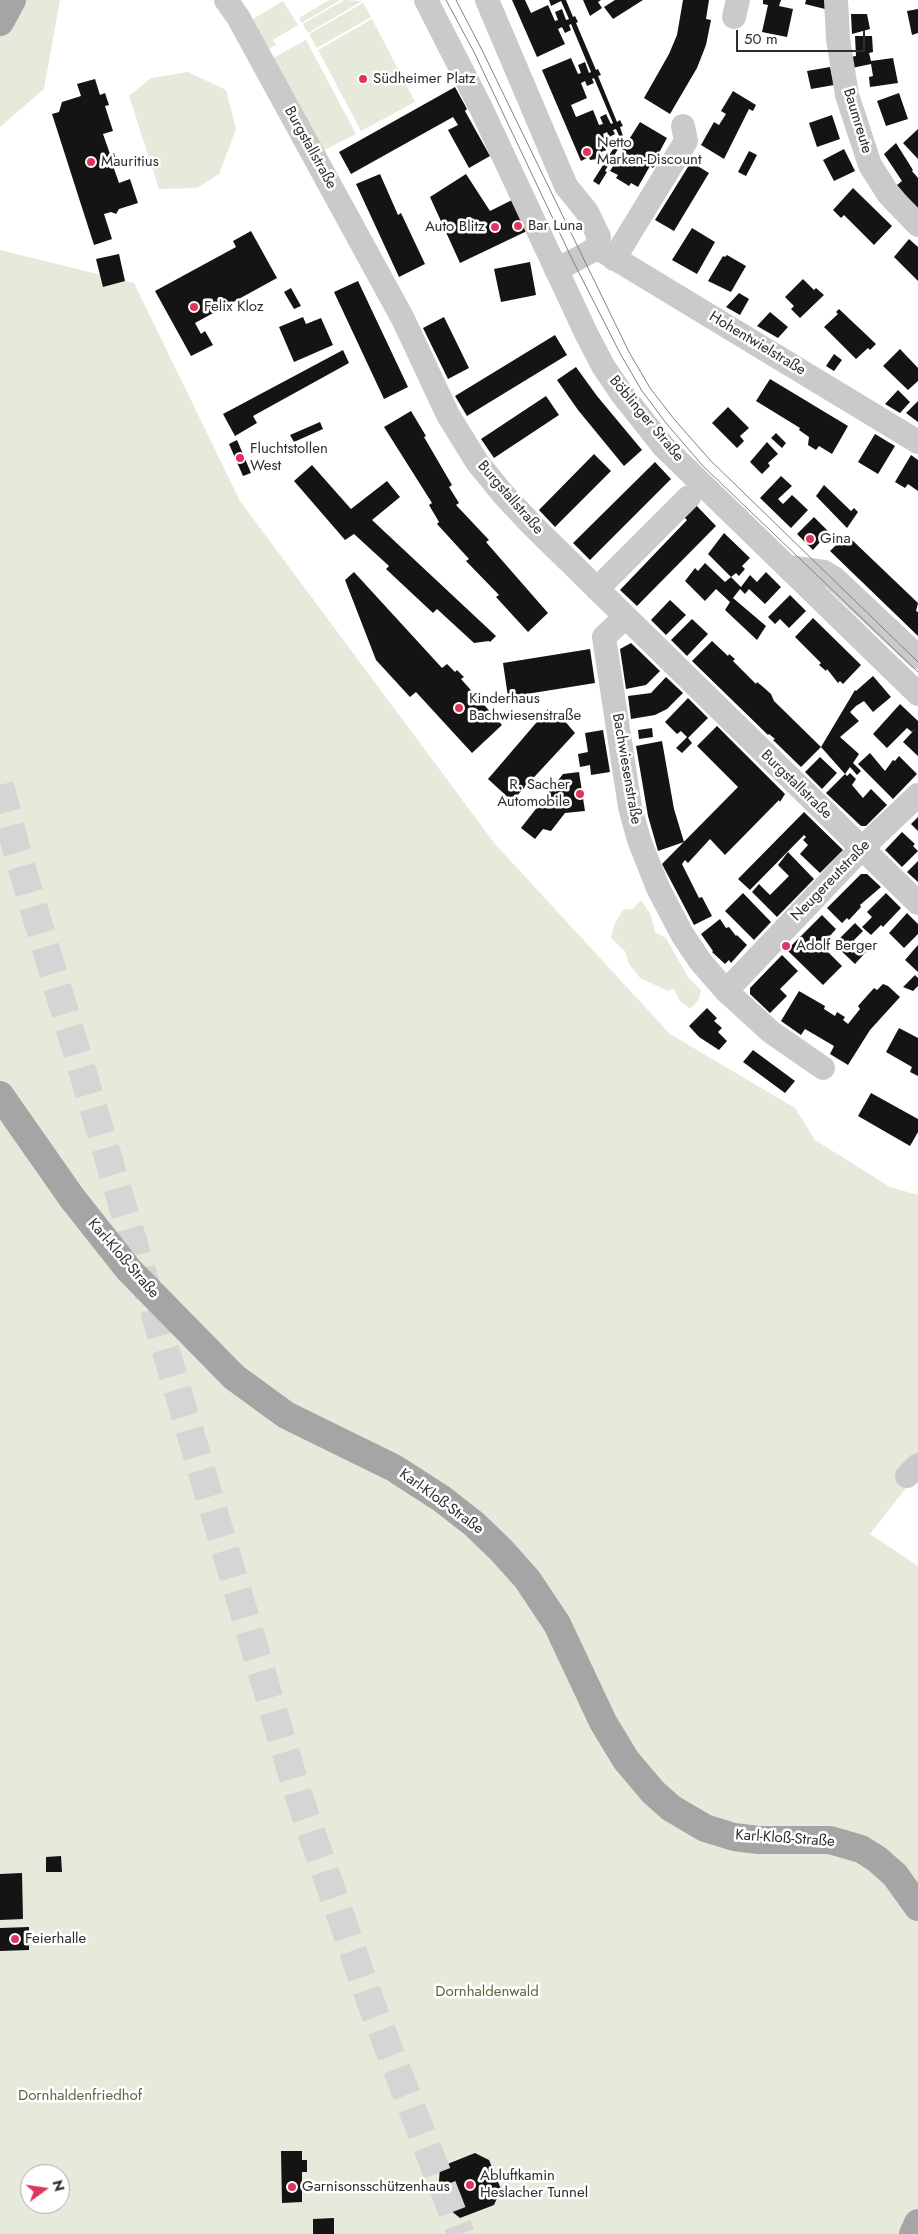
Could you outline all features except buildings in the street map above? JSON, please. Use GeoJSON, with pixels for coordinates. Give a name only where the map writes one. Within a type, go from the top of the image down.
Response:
{"type":"FeatureCollection","features":[{"type":"Feature","properties":{"kind":"main road"},"geometry":{"type":"LineString","coordinates":[[0,22],[12,0]]}},
{"type":"Feature","properties":{"kind":"main road","name":"Karl-Kloß-Straße"},"geometry":{"type":"LineString","coordinates":[[0,1095],[72,1198],[129,1270],[234,1377],[286,1415],[394,1468],[442,1499],[474,1524],[506,1554],[527,1579],[556,1624],[603,1722],[626,1760],[654,1792],[672,1808],[705,1828],[734,1837],[759,1840],[830,1840],[861,1849],[877,1859],[895,1875],[918,1907]]}},
{"type":"Feature","properties":{"kind":"main road"},"geometry":{"type":"LineString","coordinates":[[913,2234],[918,2223]]}},
{"type":"Feature","properties":{"kind":"street","name":"Burgstallstraße"},"geometry":{"type":"LineString","coordinates":[[226,0],[238,17],[351,222],[403,319],[448,415],[473,455],[503,494],[624,618],[918,903]]}},
{"type":"Feature","properties":{"kind":"street","name":"Böblinger Straße"},"geometry":{"type":"LineString","coordinates":[[426,0],[481,108],[602,366],[664,447],[918,694]]}},
{"type":"Feature","properties":{"kind":"street"},"geometry":{"type":"LineString","coordinates":[[487,0],[566,186],[587,212],[605,253]]}},
{"type":"Feature","properties":{"kind":"street","name":"Baumreute"},"geometry":{"type":"LineString","coordinates":[[836,0],[839,47],[847,95],[867,156],[889,195],[918,225]]}},
{"type":"Feature","properties":{"kind":"street"},"geometry":{"type":"LineString","coordinates":[[556,270],[582,257],[605,253],[686,141],[683,126]]}},
{"type":"Feature","properties":{"kind":"street","name":"Hohentwielstraße"},"geometry":{"type":"LineString","coordinates":[[605,253],[918,442]]}},
{"type":"Feature","properties":{"kind":"street"},"geometry":{"type":"LineString","coordinates":[[597,589],[689,497]]}},
{"type":"Feature","properties":{"kind":"street"},"geometry":{"type":"LineString","coordinates":[[788,567],[824,572],[834,578],[918,657]]}},
{"type":"Feature","properties":{"kind":"street","name":"Bachwiesenstraße"},"geometry":{"type":"LineString","coordinates":[[624,618],[604,637],[634,824],[651,872],[670,912],[700,961],[726,992],[772,1032],[823,1068]]}},
{"type":"Feature","properties":{"kind":"street","name":"Neugereutstraße"},"geometry":{"type":"LineString","coordinates":[[726,992],[861,849],[918,795]]}},
{"type":"Feature","properties":{"kind":"green space"},"geometry":{"type":"Polygon","coordinates":[[[25,0],[60,0],[44,89],[0,127],[0,34],[25,0]]]}},
{"type":"Feature","properties":{"kind":"green space"},"geometry":{"type":"Polygon","coordinates":[[[329,0],[340,0],[302,23],[299,18],[329,0]]]}},
{"type":"Feature","properties":{"kind":"green space"},"geometry":{"type":"Polygon","coordinates":[[[344,0],[362,1],[308,33],[303,24],[344,0]]]}},
{"type":"Feature","properties":{"kind":"green space"},"geometry":{"type":"Polygon","coordinates":[[[283,1],[298,25],[273,40],[276,45],[264,52],[248,22],[283,1]]]}},
{"type":"Feature","properties":{"kind":"green space"},"geometry":{"type":"Polygon","coordinates":[[[363,3],[371,17],[317,48],[309,34],[363,3]]]}},
{"type":"Feature","properties":{"kind":"green space"},"geometry":{"type":"Polygon","coordinates":[[[372,19],[415,102],[361,131],[318,50],[372,19]]]}},
{"type":"Feature","properties":{"kind":"green space"},"geometry":{"type":"Polygon","coordinates":[[[306,40],[356,134],[319,153],[269,60],[306,40]]]}},
{"type":"Feature","properties":{"kind":"green space"},"geometry":{"type":"Polygon","coordinates":[[[188,72],[226,90],[236,129],[219,174],[197,188],[159,189],[129,96],[151,78],[188,72]]]}},
{"type":"Feature","properties":{"kind":"green space"},"geometry":{"type":"Polygon","coordinates":[[[0,250],[134,283],[240,501],[495,844],[670,1034],[795,1108],[815,1140],[890,1187],[918,1195],[918,1476],[906,1488],[870,1534],[918,1566],[918,2234],[0,2234],[0,250]]]}},
{"type":"Feature","properties":{"kind":"green space"},"geometry":{"type":"Polygon","coordinates":[[[641,900],[651,915],[655,932],[666,938],[688,977],[701,990],[698,1001],[690,1009],[680,1001],[674,989],[668,991],[640,978],[629,964],[625,951],[611,938],[615,923],[623,910],[633,909],[641,900]]]}},
{"type":"Feature","properties":{"kind":"tunnel"},"geometry":{"type":"LineString","coordinates":[[0,785],[17,852],[298,1794],[372,2006],[461,2234]]}},
{"type":"Feature","properties":{"kind":"tram line"},"geometry":{"type":"LineString","coordinates":[[446,0],[474,52],[573,261],[621,355],[642,391],[666,423],[702,465],[918,672]]}},
{"type":"Feature","properties":{"kind":"tram line"},"geometry":{"type":"LineString","coordinates":[[456,0],[629,352],[650,388],[710,460],[918,662]]}},
{"type":"Feature","properties":{"kind":"place","name":"Südheimer Platz"},"geometry":{"type":"Point","coordinates":[363,79]}},
{"type":"Feature","properties":{"kind":"place","name":"Netto Marken-Discount"},"geometry":{"type":"Point","coordinates":[587,152]}},
{"type":"Feature","properties":{"kind":"place","name":"Mauritius"},"geometry":{"type":"Point","coordinates":[91,162]}},
{"type":"Feature","properties":{"kind":"place","name":"Bar Luna"},"geometry":{"type":"Point","coordinates":[518,226]}},
{"type":"Feature","properties":{"kind":"place","name":"Auto Blitz"},"geometry":{"type":"Point","coordinates":[495,227]}},
{"type":"Feature","properties":{"kind":"place","name":"Felix Kloz"},"geometry":{"type":"Point","coordinates":[194,307]}},
{"type":"Feature","properties":{"kind":"place","name":"Fluchtstollen West"},"geometry":{"type":"Point","coordinates":[240,458]}},
{"type":"Feature","properties":{"kind":"place","name":"Gina"},"geometry":{"type":"Point","coordinates":[810,539]}},
{"type":"Feature","properties":{"kind":"place","name":"Kinderhaus Bachwiesenstraße"},"geometry":{"type":"Point","coordinates":[459,708]}},
{"type":"Feature","properties":{"kind":"place","name":"R. Sacher Automobile"},"geometry":{"type":"Point","coordinates":[580,794]}},
{"type":"Feature","properties":{"kind":"place","name":"Adolf Berger"},"geometry":{"type":"Point","coordinates":[786,946]}},
{"type":"Feature","properties":{"kind":"place","name":"Feierhalle"},"geometry":{"type":"Point","coordinates":[15,1939]}},
{"type":"Feature","properties":{"kind":"place","name":"Abluftkamin Heslacher Tunnel"},"geometry":{"type":"Point","coordinates":[470,2185]}},
{"type":"Feature","properties":{"kind":"place","name":"Garnisonsschützenhaus"},"geometry":{"type":"Point","coordinates":[292,2187]}},
{"type":"Feature","properties":{"kind":"park label","name":"Dornhaldenwald"},"geometry":{"type":"Point","coordinates":[487,1992]}},
{"type":"Feature","properties":{"kind":"park label","name":"Dornhaldenfriedhof"},"geometry":{"type":"Point","coordinates":[80,2096]}}]}
